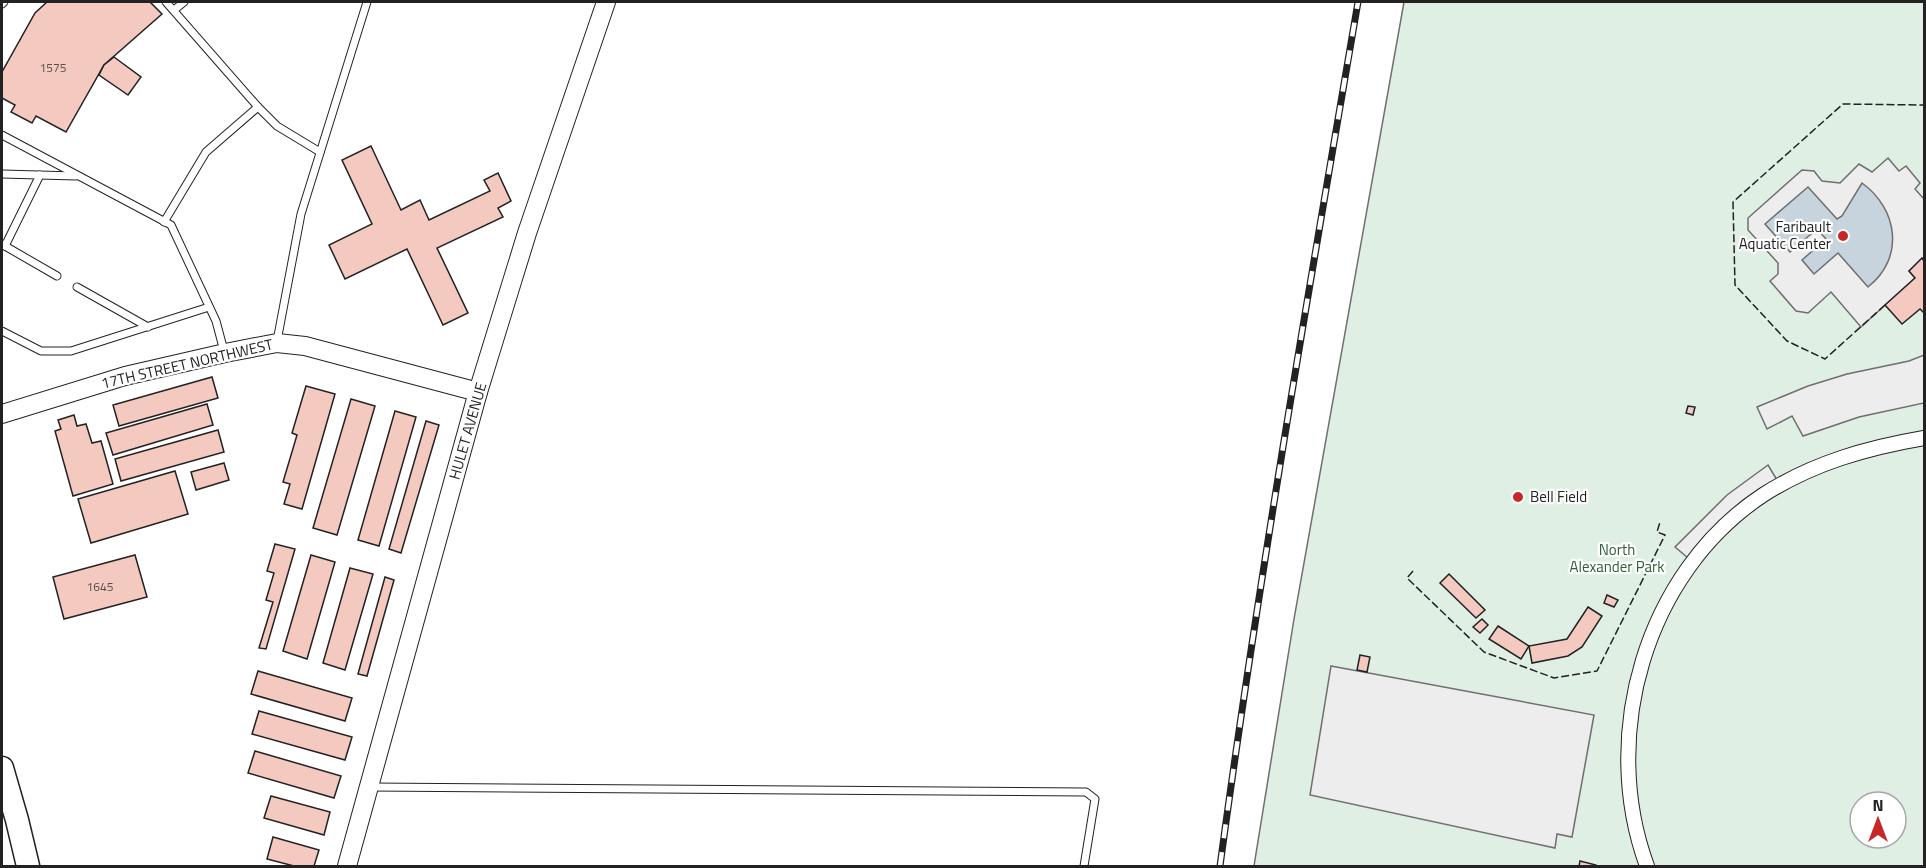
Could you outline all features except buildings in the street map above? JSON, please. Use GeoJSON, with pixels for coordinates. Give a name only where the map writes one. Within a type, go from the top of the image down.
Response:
{"type":"FeatureCollection","features":[{"type":"Feature","properties":{"kind":"highway"},"geometry":{"type":"LineString","coordinates":[[2,772],[28,867]]}},
{"type":"Feature","properties":{"kind":"street","name":"HULET AVENUE"},"geometry":{"type":"LineString","coordinates":[[347,867],[478,392],[527,233],[606,2]]}},
{"type":"Feature","properties":{"kind":"street","name":"17TH STREET NORTHWEST"},"geometry":{"type":"LineString","coordinates":[[2,414],[125,376],[277,343],[305,346],[478,392]]}},
{"type":"Feature","properties":{"kind":"street"},"geometry":{"type":"LineString","coordinates":[[1647,867],[1638,840],[1630,794],[1629,731],[1636,685],[1650,639],[1664,607],[1677,586],[1702,551],[1726,525],[1780,485],[1818,466],[1857,452],[1924,438]]}},
{"type":"Feature","properties":{"kind":"lane"},"geometry":{"type":"LineString","coordinates":[[166,2],[277,126],[320,152]]}},
{"type":"Feature","properties":{"kind":"lane"},"geometry":{"type":"LineString","coordinates":[[174,10],[184,2]]}},
{"type":"Feature","properties":{"kind":"lane"},"geometry":{"type":"LineString","coordinates":[[277,343],[302,214],[367,2]]}},
{"type":"Feature","properties":{"kind":"lane"},"geometry":{"type":"LineString","coordinates":[[164,222],[206,152],[258,107]]}},
{"type":"Feature","properties":{"kind":"lane"},"geometry":{"type":"LineString","coordinates":[[2,135],[171,225],[221,333],[225,353]]}},
{"type":"Feature","properties":{"kind":"lane"},"geometry":{"type":"LineString","coordinates":[[2,174],[79,176]]}},
{"type":"Feature","properties":{"kind":"lane"},"geometry":{"type":"LineString","coordinates":[[39,175],[3,245],[57,276]]}},
{"type":"Feature","properties":{"kind":"lane"},"geometry":{"type":"LineString","coordinates":[[78,287],[148,327]]}},
{"type":"Feature","properties":{"kind":"lane"},"geometry":{"type":"LineString","coordinates":[[2,331],[41,351],[70,351],[208,307]]}},
{"type":"Feature","properties":{"kind":"lane"},"geometry":{"type":"LineString","coordinates":[[369,787],[1086,792],[1095,799],[1084,867]]}},
{"type":"Feature","properties":{"kind":"green space","name":"North Alexander Park"},"geometry":{"type":"Polygon","coordinates":[[[1404,2],[1924,2],[1924,866],[1254,866],[1294,619],[1404,2]]]}},
{"type":"Feature","properties":{"kind":"shaded area"},"geometry":{"type":"Polygon","coordinates":[[[1888,158],[1899,171],[1906,166],[1920,183],[1915,189],[1924,199],[1924,261],[1922,259],[1909,271],[1915,278],[1861,327],[1831,292],[1808,313],[1796,311],[1770,281],[1778,274],[1778,263],[1748,230],[1748,218],[1802,170],[1814,171],[1822,181],[1840,183],[1859,164],[1872,172],[1888,158]]]}},
{"type":"Feature","properties":{"kind":"shaded area"},"geometry":{"type":"Polygon","coordinates":[[[1862,183],[1883,206],[1892,234],[1892,248],[1888,262],[1880,275],[1868,287],[1838,253],[1814,274],[1802,260],[1826,239],[1817,229],[1790,252],[1765,224],[1808,187],[1837,219],[1842,216],[1862,183]]]}},
{"type":"Feature","properties":{"kind":"shaded area"},"geometry":{"type":"Polygon","coordinates":[[[1924,355],[1924,403],[1859,417],[1803,436],[1792,416],[1767,429],[1757,407],[1808,386],[1847,374],[1909,361],[1924,355]]]}},
{"type":"Feature","properties":{"kind":"shaded area"},"geometry":{"type":"Polygon","coordinates":[[[1768,465],[1780,485],[1694,563],[1675,547],[1727,495],[1768,465]]]}},
{"type":"Feature","properties":{"kind":"shaded area"},"geometry":{"type":"Polygon","coordinates":[[[1331,666],[1594,715],[1572,837],[1557,834],[1555,848],[1310,795],[1331,666]]]}},
{"type":"Feature","properties":{"kind":"railway"},"geometry":{"type":"LineString","coordinates":[[1220,866],[1268,541],[1358,2]]}},
{"type":"Feature","properties":{"kind":"fence"},"geometry":{"type":"LineString","coordinates":[[1885,305],[1825,359],[1787,341],[1735,285],[1733,202],[1843,104],[1924,105]]}},
{"type":"Feature","properties":{"kind":"fence"},"geometry":{"type":"LineString","coordinates":[[1413,571],[1407,578],[1484,652],[1554,678],[1597,671],[1665,535],[1657,532],[1660,522]]}},
{"type":"Feature","properties":{"kind":"place","name":"Faribault Aquatic Center"},"geometry":{"type":"Point","coordinates":[1843,236]}},
{"type":"Feature","properties":{"kind":"place","name":"Bell Field"},"geometry":{"type":"Point","coordinates":[1518,497]}}]}
